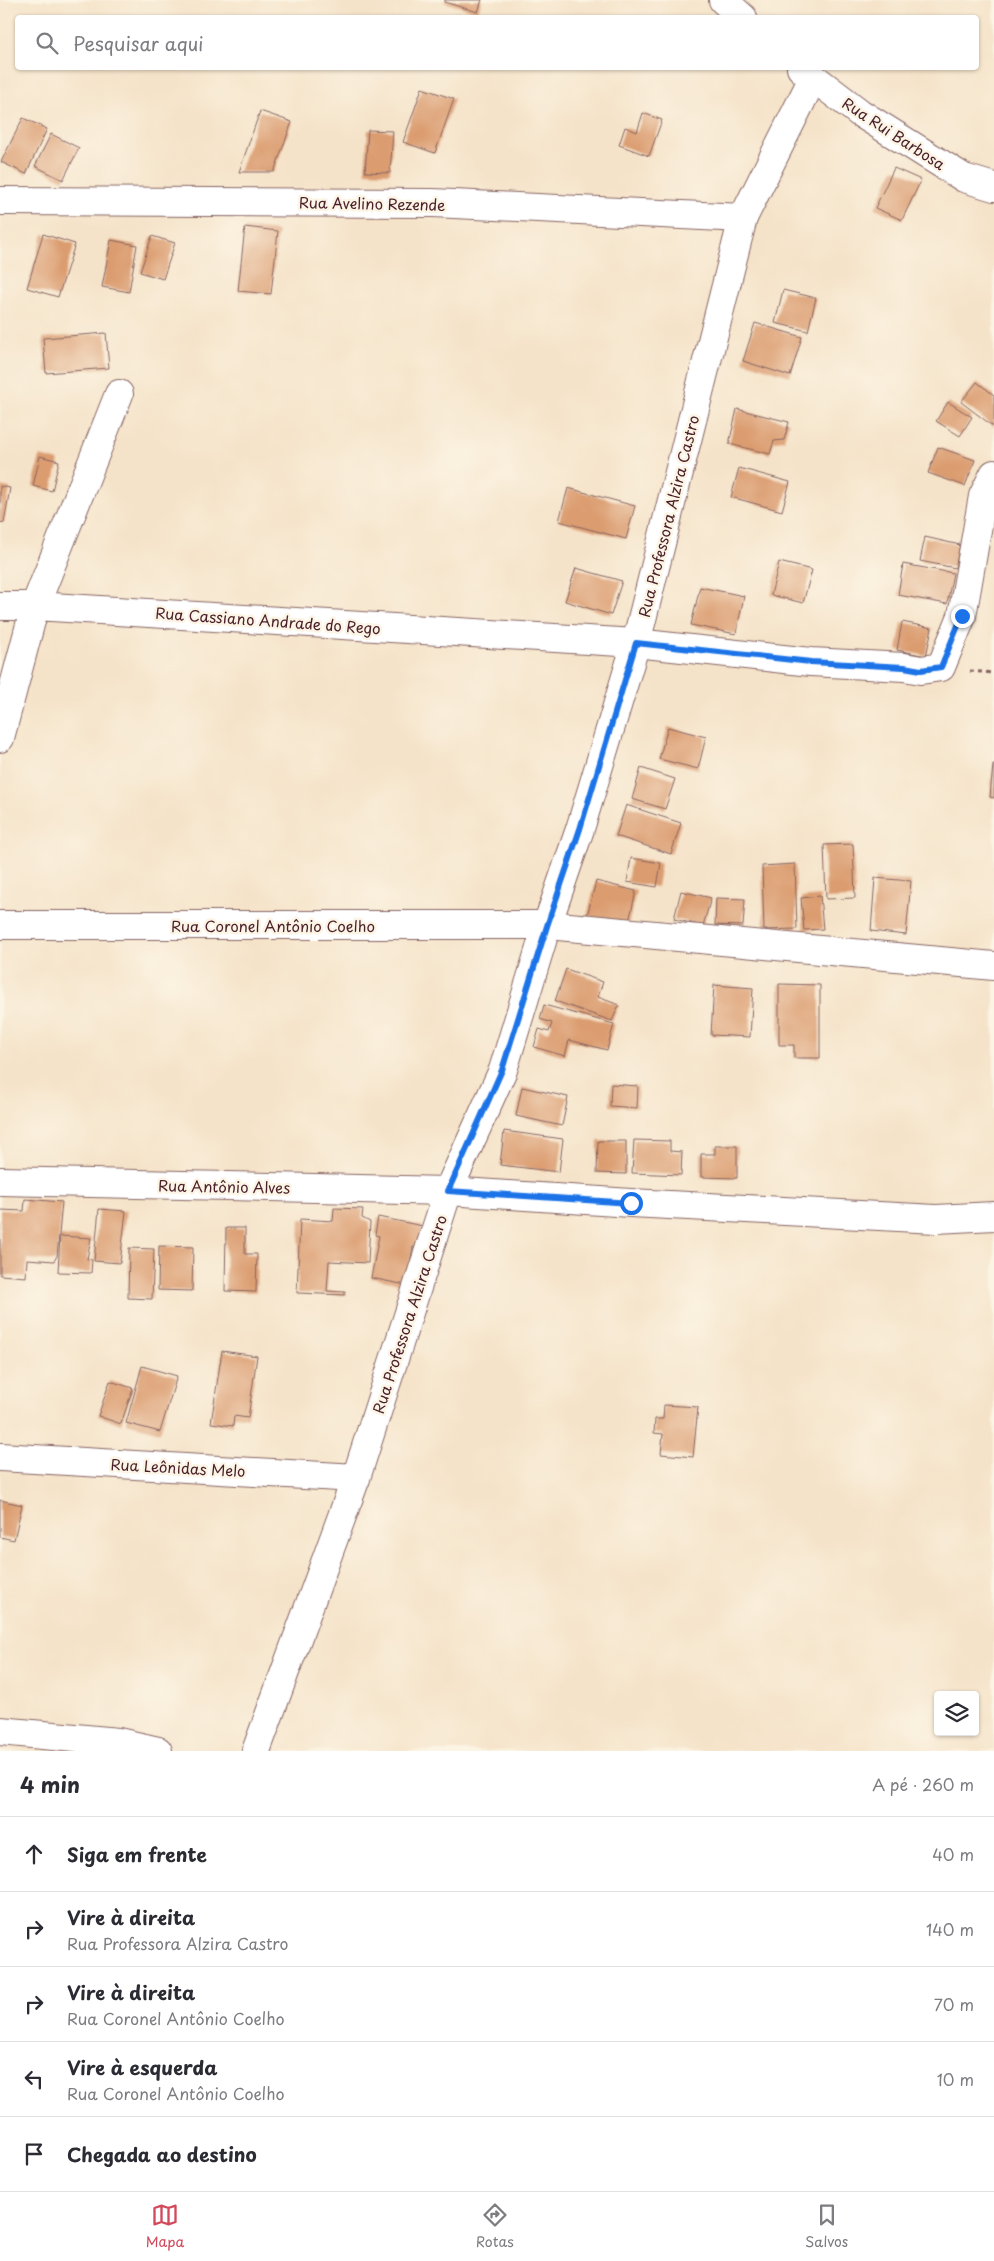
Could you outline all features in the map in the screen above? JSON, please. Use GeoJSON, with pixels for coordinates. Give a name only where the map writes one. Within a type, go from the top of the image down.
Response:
{"type":"FeatureCollection","features":[{"type":"Feature","properties":{"kind":"street"},"geometry":{"type":"LineString","coordinates":[[723,0],[740,15]]}},
{"type":"Feature","properties":{"kind":"street","name":"Rua Rui Barbosa"},"geometry":{"type":"LineString","coordinates":[[807,73],[860,113],[964,178],[994,187]]}},
{"type":"Feature","properties":{"kind":"street","name":"Rua Professora Alzira Castro"},"geometry":{"type":"LineString","coordinates":[[256,1751],[356,1478],[448,1191],[502,1070],[547,926],[580,829],[636,643],[743,218],[807,73]]}},
{"type":"Feature","properties":{"kind":"street","name":"Rua Avelino Rezende"},"geometry":{"type":"LineString","coordinates":[[0,201],[433,203],[743,218]]}},
{"type":"Feature","properties":{"kind":"street"},"geometry":{"type":"LineString","coordinates":[[0,738],[36,606],[119,394]]}},
{"type":"Feature","properties":{"kind":"street"},"geometry":{"type":"LineString","coordinates":[[636,643],[811,662],[904,667],[921,670],[941,667],[962,616],[983,496],[994,474]]}},
{"type":"Feature","properties":{"kind":"street","name":"Rua Cassiano Andrade do Rego"},"geometry":{"type":"LineString","coordinates":[[0,606],[36,606],[636,643]]}},
{"type":"Feature","properties":{"kind":"street","name":"Rua Coronel Antônio Coelho"},"geometry":{"type":"LineString","coordinates":[[0,925],[547,926],[994,966]]}},
{"type":"Feature","properties":{"kind":"street","name":"Rua Antônio Alves"},"geometry":{"type":"LineString","coordinates":[[0,1181],[448,1191],[936,1219],[994,1216]]}},
{"type":"Feature","properties":{"kind":"street","name":"Rua Leônidas Melo"},"geometry":{"type":"LineString","coordinates":[[0,1458],[356,1478]]}},
{"type":"Feature","properties":{"kind":"street"},"geometry":{"type":"LineString","coordinates":[[0,1731],[118,1742],[158,1751]]}},
{"type":"Feature","properties":{"kind":"building"},"geometry":{"type":"Polygon","coordinates":[[[445,0],[482,0],[478,12],[444,2],[445,0]]]}},
{"type":"Feature","properties":{"kind":"building"},"geometry":{"type":"Polygon","coordinates":[[[422,88],[454,99],[435,153],[403,142],[422,88]]]}},
{"type":"Feature","properties":{"kind":"building"},"geometry":{"type":"Polygon","coordinates":[[[260,111],[292,122],[274,172],[239,172],[260,111]]]}},
{"type":"Feature","properties":{"kind":"building"},"geometry":{"type":"Polygon","coordinates":[[[643,113],[662,120],[649,156],[619,145],[625,127],[637,132],[643,113]]]}},
{"type":"Feature","properties":{"kind":"building"},"geometry":{"type":"Polygon","coordinates":[[[23,118],[47,129],[26,174],[1,162],[23,118]]]}},
{"type":"Feature","properties":{"kind":"building"},"geometry":{"type":"Polygon","coordinates":[[[368,130],[393,131],[390,173],[365,172],[368,130]]]}},
{"type":"Feature","properties":{"kind":"building"},"geometry":{"type":"Polygon","coordinates":[[[51,134],[79,148],[63,180],[35,166],[51,134]]]}},
{"type":"Feature","properties":{"kind":"building"},"geometry":{"type":"Polygon","coordinates":[[[894,168],[921,180],[902,220],[875,208],[894,168]]]}},
{"type":"Feature","properties":{"kind":"building"},"geometry":{"type":"Polygon","coordinates":[[[245,227],[278,231],[271,294],[238,291],[245,227]]]}},
{"type":"Feature","properties":{"kind":"building"},"geometry":{"type":"Polygon","coordinates":[[[43,234],[75,244],[58,297],[27,288],[43,234]]]}},
{"type":"Feature","properties":{"kind":"building"},"geometry":{"type":"Polygon","coordinates":[[[152,236],[175,243],[163,279],[140,272],[152,236]]]}},
{"type":"Feature","properties":{"kind":"building"},"geometry":{"type":"Polygon","coordinates":[[[111,240],[137,245],[129,292],[102,287],[111,240]]]}},
{"type":"Feature","properties":{"kind":"building"},"geometry":{"type":"Polygon","coordinates":[[[783,290],[816,298],[808,331],[775,323],[783,290]]]}},
{"type":"Feature","properties":{"kind":"building"},"geometry":{"type":"Polygon","coordinates":[[[755,323],[802,337],[790,376],[743,361],[755,323]]]}},
{"type":"Feature","properties":{"kind":"building"},"geometry":{"type":"Polygon","coordinates":[[[106,333],[109,368],[46,373],[43,338],[106,333]]]}},
{"type":"Feature","properties":{"kind":"building"},"geometry":{"type":"Polygon","coordinates":[[[977,382],[994,395],[994,427],[961,402],[977,382]]]}},
{"type":"Feature","properties":{"kind":"building"},"geometry":{"type":"Polygon","coordinates":[[[948,402],[972,417],[960,436],[936,421],[948,402]]]}},
{"type":"Feature","properties":{"kind":"building"},"geometry":{"type":"Polygon","coordinates":[[[737,409],[789,422],[784,440],[774,441],[770,454],[729,444],[737,409]]]}},
{"type":"Feature","properties":{"kind":"building"},"geometry":{"type":"Polygon","coordinates":[[[938,447],[975,460],[965,486],[928,473],[938,447]]]}},
{"type":"Feature","properties":{"kind":"building"},"geometry":{"type":"Polygon","coordinates":[[[40,456],[59,461],[52,491],[33,486],[40,456]]]}},
{"type":"Feature","properties":{"kind":"building"},"geometry":{"type":"Polygon","coordinates":[[[739,468],[790,482],[782,511],[731,497],[739,468]]]}},
{"type":"Feature","properties":{"kind":"building"},"geometry":{"type":"Polygon","coordinates":[[[0,486],[10,488],[4,523],[0,522],[0,486]]]}},
{"type":"Feature","properties":{"kind":"building"},"geometry":{"type":"Polygon","coordinates":[[[568,488],[635,506],[626,539],[559,521],[568,488]]]}},
{"type":"Feature","properties":{"kind":"building"},"geometry":{"type":"Polygon","coordinates":[[[925,537],[960,545],[955,568],[920,561],[925,537]]]}},
{"type":"Feature","properties":{"kind":"building"},"geometry":{"type":"Polygon","coordinates":[[[779,562],[812,570],[803,603],[771,595],[779,562]]]}},
{"type":"Feature","properties":{"kind":"building"},"geometry":{"type":"Polygon","coordinates":[[[903,564],[953,573],[947,604],[898,595],[903,564]]]}},
{"type":"Feature","properties":{"kind":"building"},"geometry":{"type":"Polygon","coordinates":[[[576,568],[622,581],[611,615],[565,601],[576,568]]]}},
{"type":"Feature","properties":{"kind":"building"},"geometry":{"type":"Polygon","coordinates":[[[700,587],[744,596],[736,634],[691,625],[700,587]]]}},
{"type":"Feature","properties":{"kind":"building"},"geometry":{"type":"Polygon","coordinates":[[[902,622],[932,628],[926,656],[897,650],[902,622]]]}},
{"type":"Feature","properties":{"kind":"building"},"geometry":{"type":"Polygon","coordinates":[[[668,727],[706,737],[698,769],[659,759],[668,727]]]}},
{"type":"Feature","properties":{"kind":"building"},"geometry":{"type":"Polygon","coordinates":[[[994,765],[994,798],[990,797],[994,765]]]}},
{"type":"Feature","properties":{"kind":"building"},"geometry":{"type":"Polygon","coordinates":[[[641,768],[675,779],[665,809],[632,799],[641,768]]]}},
{"type":"Feature","properties":{"kind":"building"},"geometry":{"type":"Polygon","coordinates":[[[626,805],[681,823],[671,854],[616,836],[626,805]]]}},
{"type":"Feature","properties":{"kind":"building"},"geometry":{"type":"Polygon","coordinates":[[[853,844],[855,898],[826,899],[824,845],[853,844]]]}},
{"type":"Feature","properties":{"kind":"building"},"geometry":{"type":"Polygon","coordinates":[[[631,858],[661,863],[657,887],[627,882],[631,858]]]}},
{"type":"Feature","properties":{"kind":"building"},"geometry":{"type":"Polygon","coordinates":[[[795,864],[797,929],[764,930],[762,866],[795,864]]]}},
{"type":"Feature","properties":{"kind":"building"},"geometry":{"type":"Polygon","coordinates":[[[875,878],[911,881],[906,935],[871,931],[875,878]]]}},
{"type":"Feature","properties":{"kind":"building"},"geometry":{"type":"Polygon","coordinates":[[[596,881],[636,891],[628,926],[587,916],[596,881]]]}},
{"type":"Feature","properties":{"kind":"building"},"geometry":{"type":"Polygon","coordinates":[[[681,891],[711,898],[703,926],[674,919],[681,891]]]}},
{"type":"Feature","properties":{"kind":"building"},"geometry":{"type":"Polygon","coordinates":[[[820,896],[823,929],[804,930],[801,898],[820,896]]]}},
{"type":"Feature","properties":{"kind":"building"},"geometry":{"type":"Polygon","coordinates":[[[716,898],[745,899],[743,926],[715,925],[716,898]]]}},
{"type":"Feature","properties":{"kind":"building"},"geometry":{"type":"Polygon","coordinates":[[[566,969],[603,982],[598,997],[619,1005],[612,1021],[555,1001],[566,969]]]}},
{"type":"Feature","properties":{"kind":"building"},"geometry":{"type":"Polygon","coordinates":[[[779,984],[820,985],[820,1058],[794,1058],[794,1045],[779,1045],[779,984]]]}},
{"type":"Feature","properties":{"kind":"building"},"geometry":{"type":"Polygon","coordinates":[[[714,985],[753,988],[750,1037],[711,1035],[714,985]]]}},
{"type":"Feature","properties":{"kind":"building"},"geometry":{"type":"Polygon","coordinates":[[[544,1005],[614,1024],[607,1050],[569,1040],[565,1056],[534,1047],[539,1029],[549,1032],[552,1023],[540,1019],[544,1005]]]}},
{"type":"Feature","properties":{"kind":"building"},"geometry":{"type":"Polygon","coordinates":[[[611,1084],[638,1086],[637,1108],[610,1106],[611,1084]]]}},
{"type":"Feature","properties":{"kind":"building"},"geometry":{"type":"Polygon","coordinates":[[[522,1087],[568,1097],[562,1126],[516,1116],[522,1087]]]}},
{"type":"Feature","properties":{"kind":"building"},"geometry":{"type":"Polygon","coordinates":[[[504,1131],[563,1139],[559,1172],[500,1165],[504,1131]]]}},
{"type":"Feature","properties":{"kind":"building"},"geometry":{"type":"Polygon","coordinates":[[[634,1140],[670,1141],[670,1151],[682,1152],[681,1175],[632,1173],[634,1140]]]}},
{"type":"Feature","properties":{"kind":"building"},"geometry":{"type":"Polygon","coordinates":[[[598,1141],[626,1141],[626,1174],[597,1173],[598,1141]]]}},
{"type":"Feature","properties":{"kind":"building"},"geometry":{"type":"Polygon","coordinates":[[[715,1146],[737,1146],[737,1178],[701,1177],[701,1154],[715,1154],[715,1146]]]}},
{"type":"Feature","properties":{"kind":"building"},"geometry":{"type":"Polygon","coordinates":[[[25,1199],[62,1202],[57,1256],[54,1261],[27,1259],[26,1277],[0,1275],[0,1210],[24,1211],[25,1199]]]}},
{"type":"Feature","properties":{"kind":"building"},"geometry":{"type":"Polygon","coordinates":[[[334,1208],[363,1209],[362,1218],[370,1222],[368,1263],[329,1261],[327,1291],[345,1292],[345,1295],[297,1293],[300,1219],[333,1221],[334,1208]]]}},
{"type":"Feature","properties":{"kind":"building"},"geometry":{"type":"Polygon","coordinates":[[[99,1209],[126,1211],[120,1263],[94,1261],[99,1209]]]}},
{"type":"Feature","properties":{"kind":"building"},"geometry":{"type":"Polygon","coordinates":[[[378,1217],[423,1226],[419,1249],[413,1247],[406,1285],[371,1278],[379,1236],[375,1235],[378,1217]]]}},
{"type":"Feature","properties":{"kind":"building"},"geometry":{"type":"Polygon","coordinates":[[[226,1228],[245,1228],[245,1254],[257,1254],[256,1292],[225,1291],[226,1228]]]}},
{"type":"Feature","properties":{"kind":"building"},"geometry":{"type":"Polygon","coordinates":[[[60,1236],[91,1238],[87,1259],[92,1260],[91,1273],[58,1272],[60,1236]]]}},
{"type":"Feature","properties":{"kind":"building"},"geometry":{"type":"Polygon","coordinates":[[[159,1246],[193,1247],[192,1291],[158,1290],[159,1246]]]}},
{"type":"Feature","properties":{"kind":"building"},"geometry":{"type":"Polygon","coordinates":[[[129,1248],[154,1249],[152,1299],[128,1298],[129,1248]]]}},
{"type":"Feature","properties":{"kind":"building"},"geometry":{"type":"Polygon","coordinates":[[[222,1351],[257,1356],[248,1418],[234,1416],[233,1426],[211,1423],[222,1351]]]}},
{"type":"Feature","properties":{"kind":"building"},"geometry":{"type":"Polygon","coordinates":[[[142,1366],[177,1376],[160,1432],[126,1423],[142,1366]]]}},
{"type":"Feature","properties":{"kind":"building"},"geometry":{"type":"Polygon","coordinates":[[[110,1381],[133,1388],[121,1424],[98,1416],[110,1381]]]}},
{"type":"Feature","properties":{"kind":"building"},"geometry":{"type":"Polygon","coordinates":[[[664,1405],[698,1407],[693,1457],[661,1454],[663,1434],[654,1433],[655,1419],[663,1419],[664,1405]]]}},
{"type":"Feature","properties":{"kind":"building"},"geometry":{"type":"Polygon","coordinates":[[[0,1500],[22,1505],[14,1540],[0,1537],[0,1500]]]}},
{"type":"Feature","properties":{"kind":"route"},"geometry":{"type":"LineString","coordinates":[[631,1203],[448,1191],[502,1070],[547,926],[580,829],[636,643],[811,662],[904,667],[921,670],[941,667],[962,616]]}}]}
